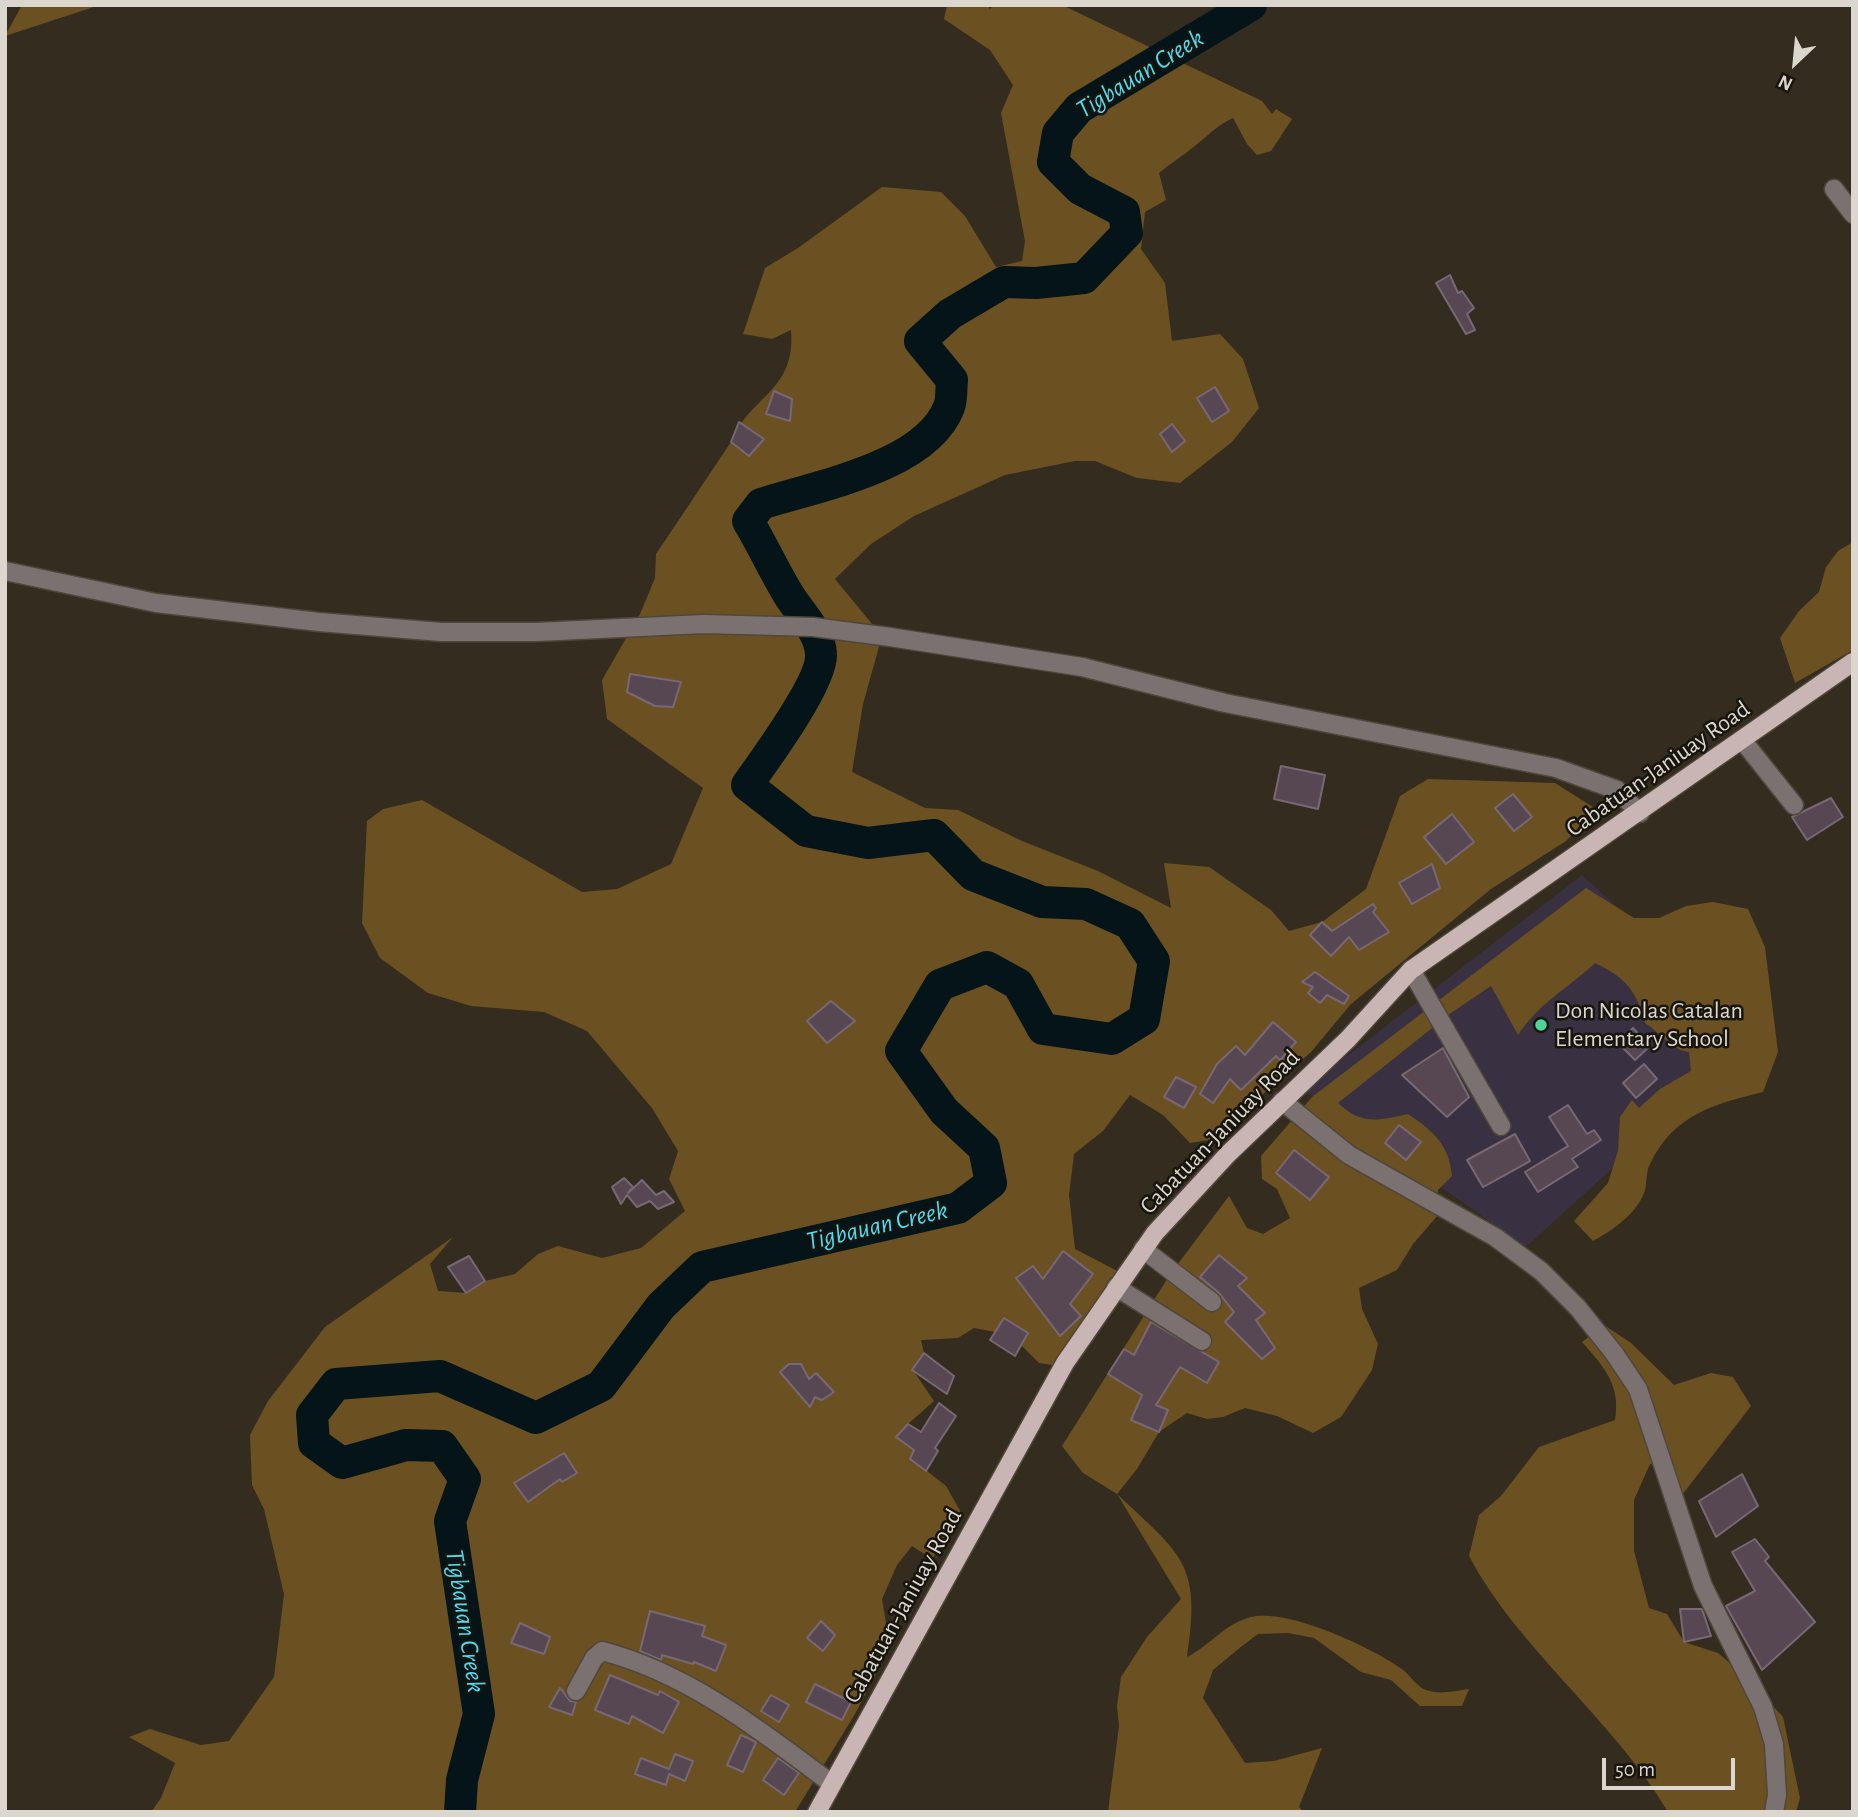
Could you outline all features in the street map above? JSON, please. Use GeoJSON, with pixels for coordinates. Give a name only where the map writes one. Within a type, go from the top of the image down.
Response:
{"type":"FeatureCollection","features":[{"type":"Feature","properties":{"kind":"main road","name":"Cabatuan-Janiuay Road"},"geometry":{"type":"LineString","coordinates":[[817,1812],[1065,1363],[1143,1249],[1228,1154],[1348,1039],[1411,970],[1853,663]]}},
{"type":"Feature","properties":{"kind":"street"},"geometry":{"type":"LineString","coordinates":[[1834,188],[1853,214]]}},
{"type":"Feature","properties":{"kind":"street"},"geometry":{"type":"LineString","coordinates":[[5,571],[156,603],[319,622],[441,632],[537,632],[704,624],[781,626],[813,628],[1082,667],[1225,703],[1556,768],[1617,790],[1640,813]]}},
{"type":"Feature","properties":{"kind":"street"},"geometry":{"type":"LineString","coordinates":[[1743,741],[1794,805]]}},
{"type":"Feature","properties":{"kind":"street"},"geometry":{"type":"LineString","coordinates":[[1411,970],[1501,1126]]}},
{"type":"Feature","properties":{"kind":"street"},"geometry":{"type":"LineString","coordinates":[[1282,1101],[1349,1155],[1495,1237],[1541,1271],[1578,1308],[1614,1353],[1638,1389],[1703,1586],[1763,1707],[1774,1744],[1777,1795],[1774,1812]]}},
{"type":"Feature","properties":{"kind":"street"},"geometry":{"type":"LineString","coordinates":[[1143,1249],[1212,1302]]}},
{"type":"Feature","properties":{"kind":"street"},"geometry":{"type":"LineString","coordinates":[[1116,1287],[1202,1341]]}},
{"type":"Feature","properties":{"kind":"street"},"geometry":{"type":"LineString","coordinates":[[576,1690],[594,1658],[602,1651],[623,1656],[658,1669],[728,1711],[832,1784]]}},
{"type":"Feature","properties":{"kind":"shaded area"},"geometry":{"type":"Polygon","coordinates":[[[22,5],[100,5],[5,36],[22,5]]]}},
{"type":"Feature","properties":{"kind":"shaded area"},"geometry":{"type":"Polygon","coordinates":[[[947,5],[987,5],[990,9],[994,5],[1062,5],[1262,101],[1272,114],[1276,109],[1292,119],[1271,151],[1257,155],[1247,144],[1233,118],[1222,124],[1159,173],[1166,200],[1145,212],[1141,249],[1165,283],[1172,341],[1220,334],[1243,359],[1259,408],[1232,442],[1180,483],[1137,478],[1095,461],[1075,461],[1005,475],[914,516],[871,544],[835,579],[882,636],[863,704],[852,772],[925,808],[958,810],[1022,841],[1098,871],[1171,908],[1164,863],[1209,867],[1271,910],[1289,931],[1322,922],[1366,889],[1400,796],[1428,779],[1555,783],[1596,809],[1566,841],[1491,889],[1351,1004],[1311,1052],[1265,1092],[1228,1137],[1190,1143],[1163,1115],[1130,1095],[1103,1131],[1074,1154],[1069,1195],[1075,1249],[1127,1276],[1058,1366],[1039,1363],[1021,1345],[1028,1333],[1004,1318],[995,1332],[974,1328],[958,1338],[921,1340],[924,1353],[913,1370],[934,1401],[908,1424],[938,1451],[927,1471],[946,1486],[962,1514],[932,1559],[912,1546],[897,1565],[882,1599],[886,1623],[881,1664],[855,1714],[795,1812],[151,1812],[161,1798],[175,1763],[129,1737],[150,1729],[201,1745],[229,1741],[274,1677],[284,1594],[264,1509],[252,1485],[250,1435],[268,1401],[325,1327],[453,1237],[430,1264],[438,1291],[466,1293],[485,1281],[515,1274],[538,1254],[558,1246],[602,1258],[641,1248],[685,1211],[669,1179],[678,1151],[652,1108],[587,1031],[544,1012],[471,1006],[428,993],[380,958],[362,923],[367,821],[383,809],[422,800],[582,892],[617,889],[671,864],[703,788],[607,719],[602,680],[640,614],[655,578],[656,554],[739,426],[770,392],[786,367],[791,351],[791,330],[772,339],[743,334],[765,268],[798,248],[882,187],[941,192],[965,216],[996,267],[1022,261],[1025,241],[1001,113],[1013,85],[990,50],[944,19],[947,5]]]}},
{"type":"Feature","properties":{"kind":"shaded area"},"geometry":{"type":"Polygon","coordinates":[[[1853,542],[1853,650],[1795,683],[1780,638],[1799,611],[1819,592],[1826,567],[1838,551],[1853,542]]]}},
{"type":"Feature","properties":{"kind":"shaded area","name":"Don Nicolas Catalan Elementary School"},"geometry":{"type":"Polygon","coordinates":[[[1582,875],[1680,965],[1705,1084],[1526,1247],[1303,1090],[1582,875]]]}},
{"type":"Feature","properties":{"kind":"shaded area"},"geometry":{"type":"Polygon","coordinates":[[[1586,888],[1634,918],[1659,918],[1686,906],[1713,902],[1748,909],[1765,947],[1778,1052],[1763,1092],[1712,1107],[1684,1122],[1671,1133],[1650,1164],[1645,1190],[1637,1206],[1616,1226],[1593,1241],[1574,1221],[1608,1183],[1618,1151],[1620,1117],[1632,1100],[1639,1108],[1660,1089],[1691,1071],[1689,1052],[1671,1045],[1645,1023],[1638,1002],[1628,986],[1595,963],[1544,1005],[1518,1035],[1491,986],[1451,1013],[1338,1103],[1362,1118],[1379,1119],[1408,1114],[1438,1139],[1447,1155],[1452,1176],[1438,1190],[1438,1215],[1413,1244],[1397,1270],[1359,1288],[1362,1309],[1378,1344],[1372,1370],[1341,1417],[1313,1433],[1277,1416],[1245,1408],[1223,1417],[1207,1419],[1187,1413],[1159,1432],[1137,1469],[1117,1494],[1083,1473],[1062,1446],[1171,1273],[1229,1196],[1247,1228],[1263,1234],[1290,1218],[1277,1189],[1262,1179],[1261,1156],[1312,1097],[1586,888]]]}},
{"type":"Feature","properties":{"kind":"shaded area"},"geometry":{"type":"Polygon","coordinates":[[[1604,1325],[1631,1343],[1674,1385],[1711,1373],[1733,1377],[1751,1406],[1682,1495],[1669,1463],[1650,1464],[1634,1500],[1634,1551],[1649,1608],[1667,1614],[1684,1642],[1718,1653],[1742,1673],[1783,1717],[1800,1798],[1796,1812],[1668,1812],[1621,1746],[1513,1622],[1489,1590],[1469,1556],[1479,1515],[1501,1496],[1539,1447],[1615,1420],[1615,1397],[1609,1377],[1582,1342],[1604,1325]]]}},
{"type":"Feature","properties":{"kind":"shaded area"},"geometry":{"type":"Polygon","coordinates":[[[1117,1494],[1157,1532],[1182,1563],[1191,1600],[1187,1657],[1241,1620],[1267,1616],[1286,1618],[1329,1631],[1371,1650],[1402,1669],[1426,1690],[1442,1692],[1469,1689],[1462,1706],[1420,1706],[1391,1680],[1361,1672],[1314,1638],[1288,1633],[1258,1634],[1213,1670],[1203,1698],[1245,1763],[1274,1761],[1322,1748],[1299,1807],[1304,1812],[1108,1812],[1119,1726],[1117,1706],[1121,1677],[1147,1637],[1181,1599],[1117,1494]]]}},
{"type":"Feature","properties":{"kind":"building"},"geometry":{"type":"Polygon","coordinates":[[[1450,275],[1458,293],[1462,291],[1474,308],[1467,314],[1475,330],[1466,334],[1436,283],[1450,275]]]}},
{"type":"Feature","properties":{"kind":"building"},"geometry":{"type":"Polygon","coordinates":[[[1215,387],[1229,411],[1212,422],[1197,398],[1215,387]]]}},
{"type":"Feature","properties":{"kind":"building"},"geometry":{"type":"Polygon","coordinates":[[[774,391],[792,399],[790,421],[766,414],[774,391]]]}},
{"type":"Feature","properties":{"kind":"building"},"geometry":{"type":"Polygon","coordinates":[[[739,422],[764,439],[749,456],[731,442],[739,422]]]}},
{"type":"Feature","properties":{"kind":"building"},"geometry":{"type":"Polygon","coordinates":[[[1172,424],[1185,441],[1172,452],[1160,434],[1172,424]]]}},
{"type":"Feature","properties":{"kind":"building"},"geometry":{"type":"Polygon","coordinates":[[[630,674],[681,682],[673,707],[655,706],[627,692],[630,674]]]}},
{"type":"Feature","properties":{"kind":"building"},"geometry":{"type":"Polygon","coordinates":[[[1281,766],[1325,775],[1318,809],[1274,799],[1281,766]]]}},
{"type":"Feature","properties":{"kind":"building"},"geometry":{"type":"Polygon","coordinates":[[[1513,794],[1532,817],[1514,831],[1495,808],[1513,794]]]}},
{"type":"Feature","properties":{"kind":"building"},"geometry":{"type":"Polygon","coordinates":[[[1831,798],[1843,817],[1807,840],[1792,817],[1831,798]]]}},
{"type":"Feature","properties":{"kind":"building"},"geometry":{"type":"Polygon","coordinates":[[[1452,814],[1474,842],[1446,864],[1424,837],[1452,814]]]}},
{"type":"Feature","properties":{"kind":"building"},"geometry":{"type":"Polygon","coordinates":[[[1432,864],[1440,888],[1412,904],[1399,883],[1432,864]]]}},
{"type":"Feature","properties":{"kind":"building"},"geometry":{"type":"Polygon","coordinates":[[[1373,904],[1376,908],[1373,912],[1389,932],[1359,950],[1349,937],[1331,956],[1310,935],[1322,922],[1332,931],[1373,904]]]}},
{"type":"Feature","properties":{"kind":"building"},"geometry":{"type":"Polygon","coordinates":[[[1315,972],[1349,996],[1344,1004],[1327,995],[1320,1003],[1308,993],[1313,987],[1302,982],[1315,972]]]}},
{"type":"Feature","properties":{"kind":"building"},"geometry":{"type":"Polygon","coordinates":[[[831,1001],[855,1021],[827,1043],[807,1021],[831,1001]]]}},
{"type":"Feature","properties":{"kind":"building"},"geometry":{"type":"Polygon","coordinates":[[[1273,1022],[1296,1042],[1280,1060],[1276,1056],[1241,1090],[1230,1079],[1213,1103],[1200,1094],[1217,1064],[1236,1046],[1245,1055],[1273,1022]]]}},
{"type":"Feature","properties":{"kind":"building"},"geometry":{"type":"Polygon","coordinates":[[[1633,1028],[1650,1046],[1635,1060],[1618,1043],[1633,1028]]]}},
{"type":"Feature","properties":{"kind":"building"},"geometry":{"type":"Polygon","coordinates":[[[1443,1048],[1469,1097],[1447,1117],[1402,1075],[1443,1048]]]}},
{"type":"Feature","properties":{"kind":"building"},"geometry":{"type":"Polygon","coordinates":[[[1644,1064],[1657,1079],[1636,1098],[1623,1083],[1644,1064]]]}},
{"type":"Feature","properties":{"kind":"building"},"geometry":{"type":"Polygon","coordinates":[[[1176,1077],[1196,1087],[1184,1108],[1164,1097],[1176,1077]]]}},
{"type":"Feature","properties":{"kind":"building"},"geometry":{"type":"Polygon","coordinates":[[[1568,1105],[1587,1134],[1594,1130],[1601,1140],[1572,1159],[1578,1167],[1538,1192],[1525,1172],[1568,1146],[1549,1117],[1568,1105]]]}},
{"type":"Feature","properties":{"kind":"building"},"geometry":{"type":"Polygon","coordinates":[[[1399,1125],[1421,1142],[1406,1160],[1385,1143],[1399,1125]]]}},
{"type":"Feature","properties":{"kind":"building"},"geometry":{"type":"Polygon","coordinates":[[[1515,1134],[1530,1161],[1483,1187],[1467,1160],[1515,1134]]]}},
{"type":"Feature","properties":{"kind":"building"},"geometry":{"type":"Polygon","coordinates":[[[1294,1150],[1329,1177],[1310,1200],[1276,1173],[1294,1150]]]}},
{"type":"Feature","properties":{"kind":"building"},"geometry":{"type":"Polygon","coordinates":[[[624,1178],[633,1187],[628,1193],[642,1180],[656,1195],[664,1191],[674,1202],[658,1209],[650,1201],[637,1207],[627,1195],[621,1204],[612,1187],[624,1178]]]}},
{"type":"Feature","properties":{"kind":"building"},"geometry":{"type":"Polygon","coordinates":[[[1063,1251],[1093,1274],[1070,1304],[1081,1316],[1060,1336],[1016,1278],[1033,1266],[1043,1279],[1063,1251]]]}},
{"type":"Feature","properties":{"kind":"building"},"geometry":{"type":"Polygon","coordinates":[[[1219,1255],[1247,1278],[1238,1286],[1265,1313],[1256,1320],[1275,1348],[1262,1359],[1225,1322],[1234,1312],[1219,1293],[1200,1277],[1219,1255]]]}},
{"type":"Feature","properties":{"kind":"building"},"geometry":{"type":"Polygon","coordinates":[[[469,1256],[485,1281],[466,1293],[448,1267],[469,1256]]]}},
{"type":"Feature","properties":{"kind":"building"},"geometry":{"type":"Polygon","coordinates":[[[1004,1318],[1028,1333],[1015,1356],[990,1340],[1004,1318]]]}},
{"type":"Feature","properties":{"kind":"building"},"geometry":{"type":"Polygon","coordinates":[[[1151,1322],[1219,1362],[1207,1383],[1180,1367],[1156,1405],[1168,1410],[1159,1432],[1131,1420],[1142,1395],[1108,1374],[1124,1349],[1134,1355],[1151,1322]]]}},
{"type":"Feature","properties":{"kind":"building"},"geometry":{"type":"Polygon","coordinates":[[[924,1353],[954,1376],[947,1394],[912,1370],[924,1353]]]}},
{"type":"Feature","properties":{"kind":"building"},"geometry":{"type":"Polygon","coordinates":[[[789,1364],[801,1364],[809,1379],[816,1373],[834,1392],[822,1400],[815,1397],[810,1407],[780,1372],[789,1364]]]}},
{"type":"Feature","properties":{"kind":"building"},"geometry":{"type":"Polygon","coordinates":[[[939,1403],[956,1416],[935,1448],[938,1451],[926,1471],[910,1459],[914,1450],[896,1437],[908,1424],[921,1432],[939,1403]]]}},
{"type":"Feature","properties":{"kind":"building"},"geometry":{"type":"Polygon","coordinates":[[[564,1453],[577,1473],[562,1482],[560,1479],[528,1502],[514,1483],[564,1453]]]}},
{"type":"Feature","properties":{"kind":"building"},"geometry":{"type":"Polygon","coordinates":[[[1742,1474],[1758,1506],[1716,1537],[1699,1501],[1742,1474]]]}},
{"type":"Feature","properties":{"kind":"building"},"geometry":{"type":"Polygon","coordinates":[[[1755,1539],[1769,1557],[1765,1561],[1815,1622],[1762,1670],[1726,1606],[1755,1591],[1732,1552],[1755,1539]]]}},
{"type":"Feature","properties":{"kind":"building"},"geometry":{"type":"Polygon","coordinates":[[[1680,1609],[1702,1609],[1711,1636],[1684,1642],[1680,1609]]]}},
{"type":"Feature","properties":{"kind":"building"},"geometry":{"type":"Polygon","coordinates":[[[650,1611],[705,1626],[702,1636],[726,1645],[716,1671],[694,1662],[693,1664],[662,1655],[661,1660],[640,1651],[650,1611]]]}},
{"type":"Feature","properties":{"kind":"building"},"geometry":{"type":"Polygon","coordinates":[[[821,1621],[835,1635],[823,1651],[807,1638],[821,1621]]]}},
{"type":"Feature","properties":{"kind":"building"},"geometry":{"type":"Polygon","coordinates":[[[520,1623],[550,1637],[544,1654],[511,1643],[520,1623]]]}},
{"type":"Feature","properties":{"kind":"building"},"geometry":{"type":"Polygon","coordinates":[[[610,1675],[658,1695],[660,1691],[679,1702],[663,1733],[632,1716],[629,1724],[595,1710],[610,1675]]]}},
{"type":"Feature","properties":{"kind":"building"},"geometry":{"type":"Polygon","coordinates":[[[815,1684],[851,1702],[842,1720],[806,1702],[815,1684]]]}},
{"type":"Feature","properties":{"kind":"building"},"geometry":{"type":"Polygon","coordinates":[[[560,1688],[570,1701],[576,1702],[572,1715],[549,1707],[560,1688]]]}},
{"type":"Feature","properties":{"kind":"building"},"geometry":{"type":"Polygon","coordinates":[[[771,1695],[789,1705],[779,1722],[761,1711],[771,1695]]]}},
{"type":"Feature","properties":{"kind":"building"},"geometry":{"type":"Polygon","coordinates":[[[741,1735],[756,1742],[743,1772],[727,1765],[741,1735]]]}},
{"type":"Feature","properties":{"kind":"building"},"geometry":{"type":"Polygon","coordinates":[[[675,1754],[693,1761],[685,1781],[669,1774],[666,1785],[635,1774],[641,1758],[669,1769],[675,1754]]]}},
{"type":"Feature","properties":{"kind":"building"},"geometry":{"type":"Polygon","coordinates":[[[778,1758],[799,1773],[784,1795],[763,1780],[778,1758]]]}},
{"type":"Feature","properties":{"kind":"waterway","name":"Tigbauan Creek"},"geometry":{"type":"LineString","coordinates":[[460,1812],[462,1780],[479,1714],[450,1521],[465,1479],[442,1446],[406,1445],[342,1463],[314,1443],[312,1415],[336,1384],[440,1376],[536,1418],[601,1386],[661,1306],[702,1267],[958,1208],[991,1183],[984,1148],[944,1111],[901,1051],[940,985],[987,967],[1018,984],[1043,1029],[1112,1039],[1144,1019],[1154,961],[1130,924],[1086,904],[1042,902],[973,875],[934,835],[868,843],[806,831],[747,785],[803,701],[813,682],[821,654],[814,631],[790,597],[748,521],[761,504],[867,471],[918,445],[937,428],[950,404],[952,380],[920,341],[950,314],[1004,282],[1036,283],[1084,278],[1127,233],[1124,212],[1080,189],[1053,162],[1058,133],[1079,108],[1251,5]]}},
{"type":"Feature","properties":{"kind":"place","name":"Don Nicolas Catalan Elementary School"},"geometry":{"type":"Point","coordinates":[1541,1025]}}]}
